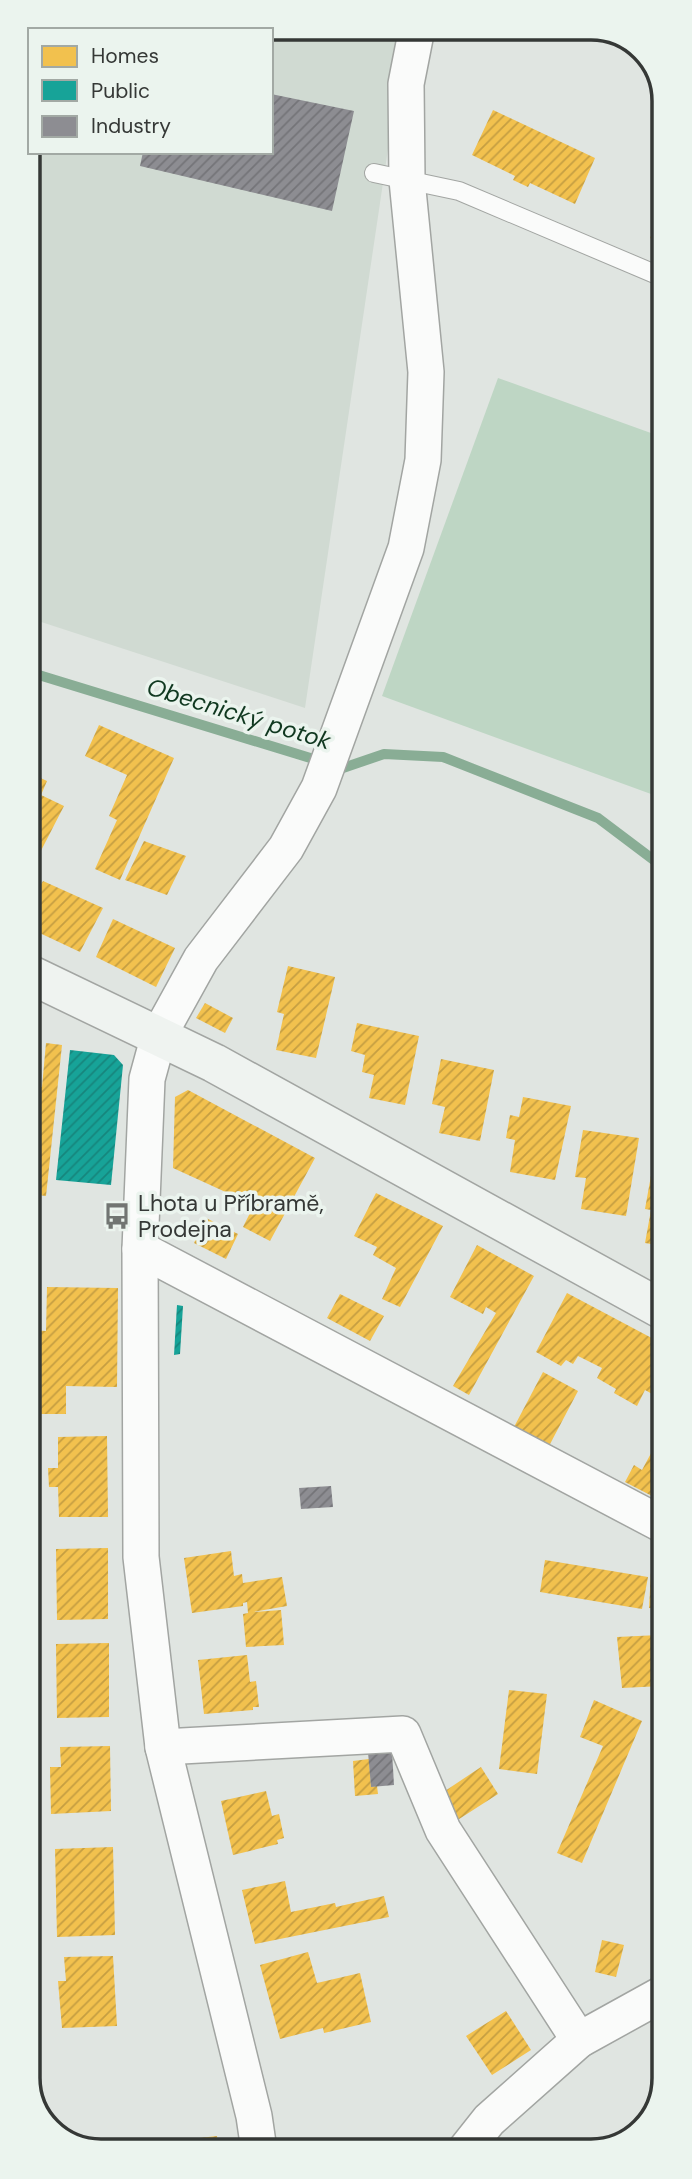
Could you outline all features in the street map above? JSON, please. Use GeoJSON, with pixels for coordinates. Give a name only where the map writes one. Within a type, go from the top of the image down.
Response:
{"type":"FeatureCollection","features":[{"type":"Feature","properties":{"kind":"street"},"geometry":{"type":"LineString","coordinates":[[257,2139],[254,2116],[163,1748],[141,1557],[140,1249],[146,1079],[159,1035],[201,959],[285,848],[318,788],[406,548],[423,460],[426,372],[391,176],[414,40]]}},
{"type":"Feature","properties":{"kind":"street"},"geometry":{"type":"LineString","coordinates":[[40,979],[226,1070],[652,1304]]}},
{"type":"Feature","properties":{"kind":"street"},"geometry":{"type":"LineString","coordinates":[[140,1249],[652,1519]]}},
{"type":"Feature","properties":{"kind":"street"},"geometry":{"type":"LineString","coordinates":[[163,1748],[403,1734],[443,1830],[579,2040]]}},
{"type":"Feature","properties":{"kind":"street"},"geometry":{"type":"LineString","coordinates":[[474,2139],[489,2119],[579,2040],[652,2000]]}},
{"type":"Feature","properties":{"kind":"lane"},"geometry":{"type":"LineString","coordinates":[[391,176],[459,191],[652,273]]}},
{"type":"Feature","properties":{"kind":"shaded area"},"geometry":{"type":"Polygon","coordinates":[[[273,40],[404,40],[305,708],[40,622],[40,154],[273,154],[273,40]]]}},
{"type":"Feature","properties":{"kind":"green space"},"geometry":{"type":"Polygon","coordinates":[[[498,378],[652,433],[652,794],[382,696],[498,378]]]}},
{"type":"Feature","properties":{"kind":"building: Homes"},"geometry":{"type":"Polygon","coordinates":[[[493,110],[595,158],[575,204],[530,183],[528,187],[513,180],[515,176],[472,155],[493,110]]]}},
{"type":"Feature","properties":{"kind":"building: Homes"},"geometry":{"type":"Polygon","coordinates":[[[99,725],[174,758],[120,880],[95,869],[117,820],[109,816],[127,775],[85,756],[99,725]]]}},
{"type":"Feature","properties":{"kind":"building: Homes"},"geometry":{"type":"Polygon","coordinates":[[[40,778],[47,781],[41,795],[64,806],[40,853],[40,778]]]}},
{"type":"Feature","properties":{"kind":"building: Homes"},"geometry":{"type":"Polygon","coordinates":[[[144,841],[186,856],[167,895],[125,880],[144,841]]]}},
{"type":"Feature","properties":{"kind":"building: Homes"},"geometry":{"type":"Polygon","coordinates":[[[43,881],[103,908],[80,952],[40,933],[40,886],[43,881]]]}},
{"type":"Feature","properties":{"kind":"building: Homes"},"geometry":{"type":"Polygon","coordinates":[[[113,919],[175,948],[156,987],[96,957],[113,919]]]}},
{"type":"Feature","properties":{"kind":"building: Homes"},"geometry":{"type":"Polygon","coordinates":[[[288,966],[335,977],[316,1058],[276,1050],[284,1014],[277,1012],[288,966]]]}},
{"type":"Feature","properties":{"kind":"building: Homes"},"geometry":{"type":"Polygon","coordinates":[[[205,1003],[233,1018],[225,1033],[196,1018],[205,1003]]]}},
{"type":"Feature","properties":{"kind":"building: Homes"},"geometry":{"type":"Polygon","coordinates":[[[357,1023],[419,1036],[405,1105],[369,1098],[374,1075],[362,1072],[365,1055],[351,1051],[357,1023]]]}},
{"type":"Feature","properties":{"kind":"building: Homes"},"geometry":{"type":"Polygon","coordinates":[[[46,1043],[62,1045],[46,1196],[40,1195],[42,1087],[46,1043]]]}},
{"type":"Feature","properties":{"kind":"building: Homes"},"geometry":{"type":"Polygon","coordinates":[[[441,1059],[494,1070],[480,1141],[439,1133],[445,1107],[432,1104],[441,1059]]]}},
{"type":"Feature","properties":{"kind":"building: Homes"},"geometry":{"type":"Polygon","coordinates":[[[188,1090],[315,1158],[270,1241],[243,1227],[254,1205],[173,1168],[175,1097],[188,1090]]]}},
{"type":"Feature","properties":{"kind":"building: Homes"},"geometry":{"type":"Polygon","coordinates":[[[523,1097],[571,1106],[555,1180],[510,1172],[515,1140],[506,1138],[510,1115],[519,1117],[523,1097]]]}},
{"type":"Feature","properties":{"kind":"building: Homes"},"geometry":{"type":"Polygon","coordinates":[[[583,1130],[639,1138],[626,1216],[581,1209],[586,1178],[575,1177],[583,1130]]]}},
{"type":"Feature","properties":{"kind":"building: Homes"},"geometry":{"type":"Polygon","coordinates":[[[652,1170],[652,1244],[645,1243],[651,1210],[645,1209],[652,1170]]]}},
{"type":"Feature","properties":{"kind":"building: Homes"},"geometry":{"type":"Polygon","coordinates":[[[376,1193],[443,1226],[400,1307],[382,1299],[396,1268],[373,1255],[377,1247],[354,1236],[376,1193]]]}},
{"type":"Feature","properties":{"kind":"building: Homes"},"geometry":{"type":"Polygon","coordinates":[[[206,1218],[238,1234],[226,1259],[194,1243],[206,1218]]]}},
{"type":"Feature","properties":{"kind":"building: Homes"},"geometry":{"type":"Polygon","coordinates":[[[477,1245],[534,1276],[469,1395],[453,1386],[496,1313],[486,1307],[483,1314],[450,1297],[477,1245]]]}},
{"type":"Feature","properties":{"kind":"building: Homes"},"geometry":{"type":"Polygon","coordinates":[[[47,1287],[118,1288],[117,1387],[66,1386],[66,1414],[40,1414],[40,1331],[46,1331],[47,1287]]]}},
{"type":"Feature","properties":{"kind":"building: Homes"},"geometry":{"type":"Polygon","coordinates":[[[567,1293],[652,1338],[652,1394],[645,1390],[637,1406],[614,1393],[616,1389],[597,1378],[602,1368],[578,1356],[573,1364],[566,1360],[561,1366],[536,1352],[567,1293]]]}},
{"type":"Feature","properties":{"kind":"building: Homes"},"geometry":{"type":"Polygon","coordinates":[[[340,1294],[384,1316],[370,1341],[327,1318],[340,1294]]]}},
{"type":"Feature","properties":{"kind":"building: Homes"},"geometry":{"type":"Polygon","coordinates":[[[543,1372],[578,1391],[549,1446],[514,1427],[543,1372]]]}},
{"type":"Feature","properties":{"kind":"building: Homes"},"geometry":{"type":"Polygon","coordinates":[[[107,1436],[108,1517],[59,1517],[58,1487],[49,1487],[48,1468],[58,1468],[58,1437],[107,1436]]]}},
{"type":"Feature","properties":{"kind":"building: Homes"},"geometry":{"type":"Polygon","coordinates":[[[652,1451],[652,1496],[625,1482],[634,1465],[642,1470],[652,1451]]]}},
{"type":"Feature","properties":{"kind":"building: Homes"},"geometry":{"type":"Polygon","coordinates":[[[108,1548],[108,1619],[57,1620],[56,1549],[108,1548]]]}},
{"type":"Feature","properties":{"kind":"building: Homes"},"geometry":{"type":"Polygon","coordinates":[[[231,1551],[234,1576],[242,1574],[243,1583],[282,1577],[287,1606],[253,1612],[281,1610],[284,1645],[246,1647],[243,1614],[248,1613],[247,1602],[243,1603],[243,1606],[192,1613],[184,1558],[231,1551]]]}},
{"type":"Feature","properties":{"kind":"building: Homes"},"geometry":{"type":"Polygon","coordinates":[[[652,1554],[652,1608],[649,1608],[652,1554]]]}},
{"type":"Feature","properties":{"kind":"building: Homes"},"geometry":{"type":"Polygon","coordinates":[[[545,1560],[648,1577],[642,1609],[540,1592],[545,1560]]]}},
{"type":"Feature","properties":{"kind":"building: Homes"},"geometry":{"type":"Polygon","coordinates":[[[652,1635],[652,1686],[622,1688],[617,1637],[652,1635]]]}},
{"type":"Feature","properties":{"kind":"building: Homes"},"geometry":{"type":"Polygon","coordinates":[[[109,1643],[109,1717],[57,1718],[56,1644],[109,1643]]]}},
{"type":"Feature","properties":{"kind":"building: Homes"},"geometry":{"type":"Polygon","coordinates":[[[247,1655],[250,1682],[256,1681],[259,1707],[253,1707],[253,1710],[204,1714],[198,1660],[247,1655]]]}},
{"type":"Feature","properties":{"kind":"building: Homes"},"geometry":{"type":"Polygon","coordinates":[[[509,1690],[547,1694],[537,1774],[499,1769],[509,1690]]]}},
{"type":"Feature","properties":{"kind":"building: Homes"},"geometry":{"type":"Polygon","coordinates":[[[594,1700],[642,1721],[582,1863],[557,1853],[603,1746],[580,1737],[594,1700]]]}},
{"type":"Feature","properties":{"kind":"building: Homes"},"geometry":{"type":"Polygon","coordinates":[[[110,1746],[111,1811],[51,1814],[50,1767],[61,1767],[60,1747],[110,1746]]]}},
{"type":"Feature","properties":{"kind":"building: Homes"},"geometry":{"type":"Polygon","coordinates":[[[369,1759],[371,1787],[377,1786],[378,1794],[355,1796],[353,1761],[369,1759]]]}},
{"type":"Feature","properties":{"kind":"building: Homes"},"geometry":{"type":"Polygon","coordinates":[[[481,1767],[498,1794],[456,1821],[439,1795],[481,1767]]]}},
{"type":"Feature","properties":{"kind":"building: Homes"},"geometry":{"type":"Polygon","coordinates":[[[266,1791],[272,1816],[279,1814],[284,1838],[277,1840],[278,1844],[233,1855],[221,1801],[266,1791]]]}},
{"type":"Feature","properties":{"kind":"building: Homes"},"geometry":{"type":"Polygon","coordinates":[[[113,1847],[115,1935],[57,1937],[55,1849],[113,1847]]]}},
{"type":"Feature","properties":{"kind":"building: Homes"},"geometry":{"type":"Polygon","coordinates":[[[285,1881],[291,1912],[335,1903],[336,1907],[384,1896],[389,1917],[255,1944],[242,1890],[285,1881]]]}},
{"type":"Feature","properties":{"kind":"building: Homes"},"geometry":{"type":"Polygon","coordinates":[[[602,1940],[624,1945],[616,1977],[595,1972],[602,1940]]]}},
{"type":"Feature","properties":{"kind":"building: Homes"},"geometry":{"type":"Polygon","coordinates":[[[308,1952],[317,1983],[360,1973],[371,2022],[324,2033],[323,2028],[280,2039],[260,1965],[308,1952]]]}},
{"type":"Feature","properties":{"kind":"building: Homes"},"geometry":{"type":"Polygon","coordinates":[[[113,1956],[117,2026],[62,2028],[58,1981],[66,1981],[64,1957],[113,1956]]]}},
{"type":"Feature","properties":{"kind":"building: Homes"},"geometry":{"type":"Polygon","coordinates":[[[506,2011],[531,2050],[492,2075],[466,2036],[506,2011]]]}},
{"type":"Feature","properties":{"kind":"building: Homes"},"geometry":{"type":"Polygon","coordinates":[[[217,2136],[217,2139],[191,2139],[217,2136]]]}},
{"type":"Feature","properties":{"kind":"building: Public"},"geometry":{"type":"Polygon","coordinates":[[[70,1050],[114,1055],[123,1065],[111,1185],[56,1180],[70,1050]]]}},
{"type":"Feature","properties":{"kind":"building: Public"},"geometry":{"type":"Polygon","coordinates":[[[177,1305],[183,1306],[180,1354],[174,1355],[177,1305]]]}},
{"type":"Feature","properties":{"kind":"building: Industry"},"geometry":{"type":"Polygon","coordinates":[[[273,94],[354,111],[332,211],[140,166],[143,154],[273,154],[273,94]]]}},
{"type":"Feature","properties":{"kind":"building: Industry"},"geometry":{"type":"Polygon","coordinates":[[[331,1486],[333,1507],[301,1509],[299,1488],[331,1486]]]}},
{"type":"Feature","properties":{"kind":"building: Industry"},"geometry":{"type":"Polygon","coordinates":[[[392,1751],[394,1785],[371,1787],[368,1752],[392,1751]]]}},
{"type":"Feature","properties":{"kind":"waterway","name":"Obecnický potok"},"geometry":{"type":"LineString","coordinates":[[40,675],[343,768],[384,754],[443,757],[598,818],[652,859]]}},
{"type":"Feature","properties":{"kind":"place","name":"Lhota u Příbramě, Prodejna"},"geometry":{"type":"Point","coordinates":[117,1216]}}]}
